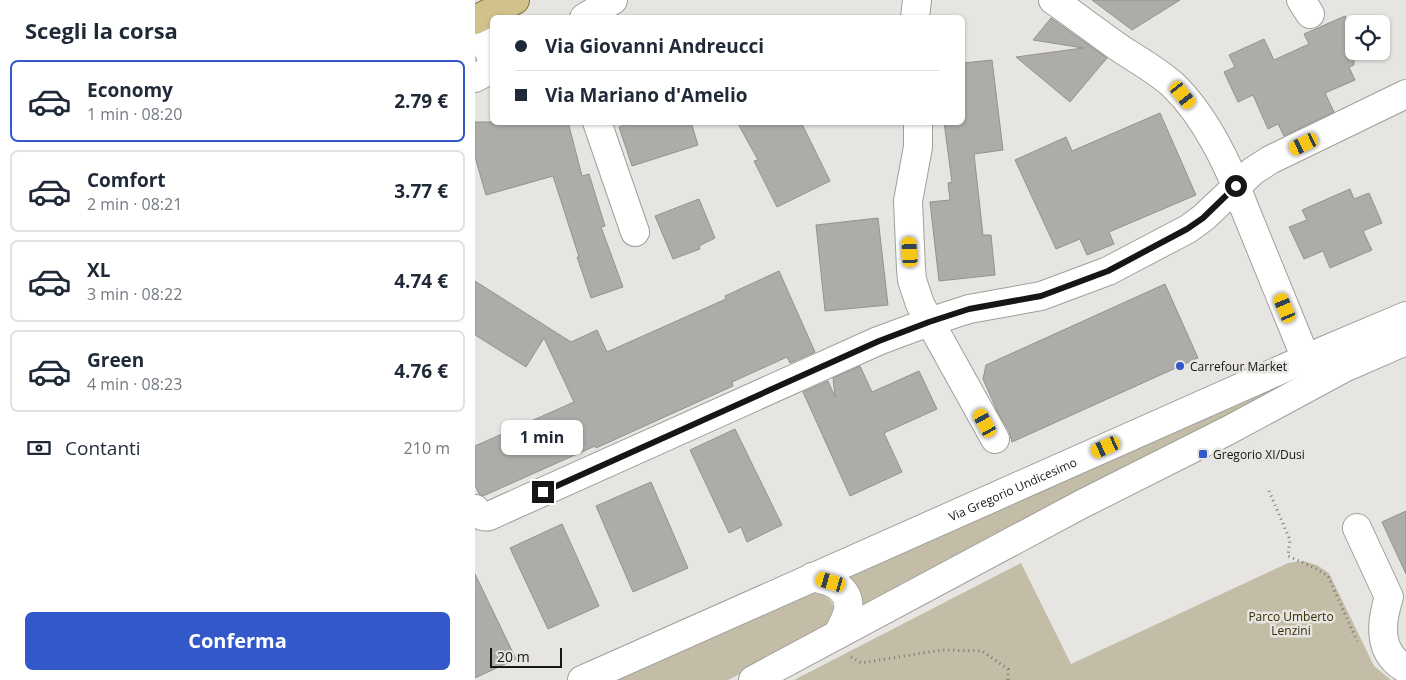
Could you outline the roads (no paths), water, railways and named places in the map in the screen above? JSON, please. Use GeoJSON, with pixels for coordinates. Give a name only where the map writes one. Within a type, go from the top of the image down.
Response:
{"type":"FeatureCollection","features":[{"type":"Feature","properties":{"kind":"main road"},"geometry":{"type":"LineString","coordinates":[[475,20],[515,0]]}},
{"type":"Feature","properties":{"kind":"street"},"geometry":{"type":"LineString","coordinates":[[589,15],[613,0]]}},
{"type":"Feature","properties":{"kind":"street"},"geometry":{"type":"LineString","coordinates":[[915,15],[917,0]]}},
{"type":"Feature","properties":{"kind":"street"},"geometry":{"type":"LineString","coordinates":[[1053,0],[1173,85],[1183,95],[1202,121],[1236,186],[1306,359]]}},
{"type":"Feature","properties":{"kind":"street"},"geometry":{"type":"LineString","coordinates":[[475,25],[490,54]]}},
{"type":"Feature","properties":{"kind":"street"},"geometry":{"type":"LineString","coordinates":[[475,78],[490,70]]}},
{"type":"Feature","properties":{"kind":"street"},"geometry":{"type":"LineString","coordinates":[[475,509],[480,516],[485,518],[869,345],[929,322],[969,309],[1041,296],[1108,271],[1187,229],[1203,218],[1253,171],[1270,160],[1406,94]]}},
{"type":"Feature","properties":{"kind":"street"},"geometry":{"type":"LineString","coordinates":[[598,125],[635,232]]}},
{"type":"Feature","properties":{"kind":"street"},"geometry":{"type":"LineString","coordinates":[[918,125],[918,147],[908,201],[912,280],[920,304],[929,322],[995,440]]}},
{"type":"Feature","properties":{"kind":"street","name":"Via Gregorio Undicesimo"},"geometry":{"type":"LineString","coordinates":[[582,680],[1406,316]]}},
{"type":"Feature","properties":{"kind":"street"},"geometry":{"type":"LineString","coordinates":[[753,680],[1082,504],[1229,430],[1344,368],[1406,341]]}},
{"type":"Feature","properties":{"kind":"street"},"geometry":{"type":"LineString","coordinates":[[1357,528],[1389,597],[1384,612],[1383,642],[1390,656],[1406,670]]}},
{"type":"Feature","properties":{"kind":"street"},"geometry":{"type":"LineString","coordinates":[[813,577],[835,584],[847,597],[849,606],[847,615],[831,638]]}},
{"type":"Feature","properties":{"kind":"place","name":"Carrefour Market"},"geometry":{"type":"Point","coordinates":[1180,366]}},
{"type":"Feature","properties":{"kind":"place","name":"Gregorio XI/Dusi"},"geometry":{"type":"Point","coordinates":[1203,454]}},
{"type":"Feature","properties":{"kind":"park label","name":"Parco Umberto Lenzini"},"geometry":{"type":"Point","coordinates":[1291,623]}}]}
